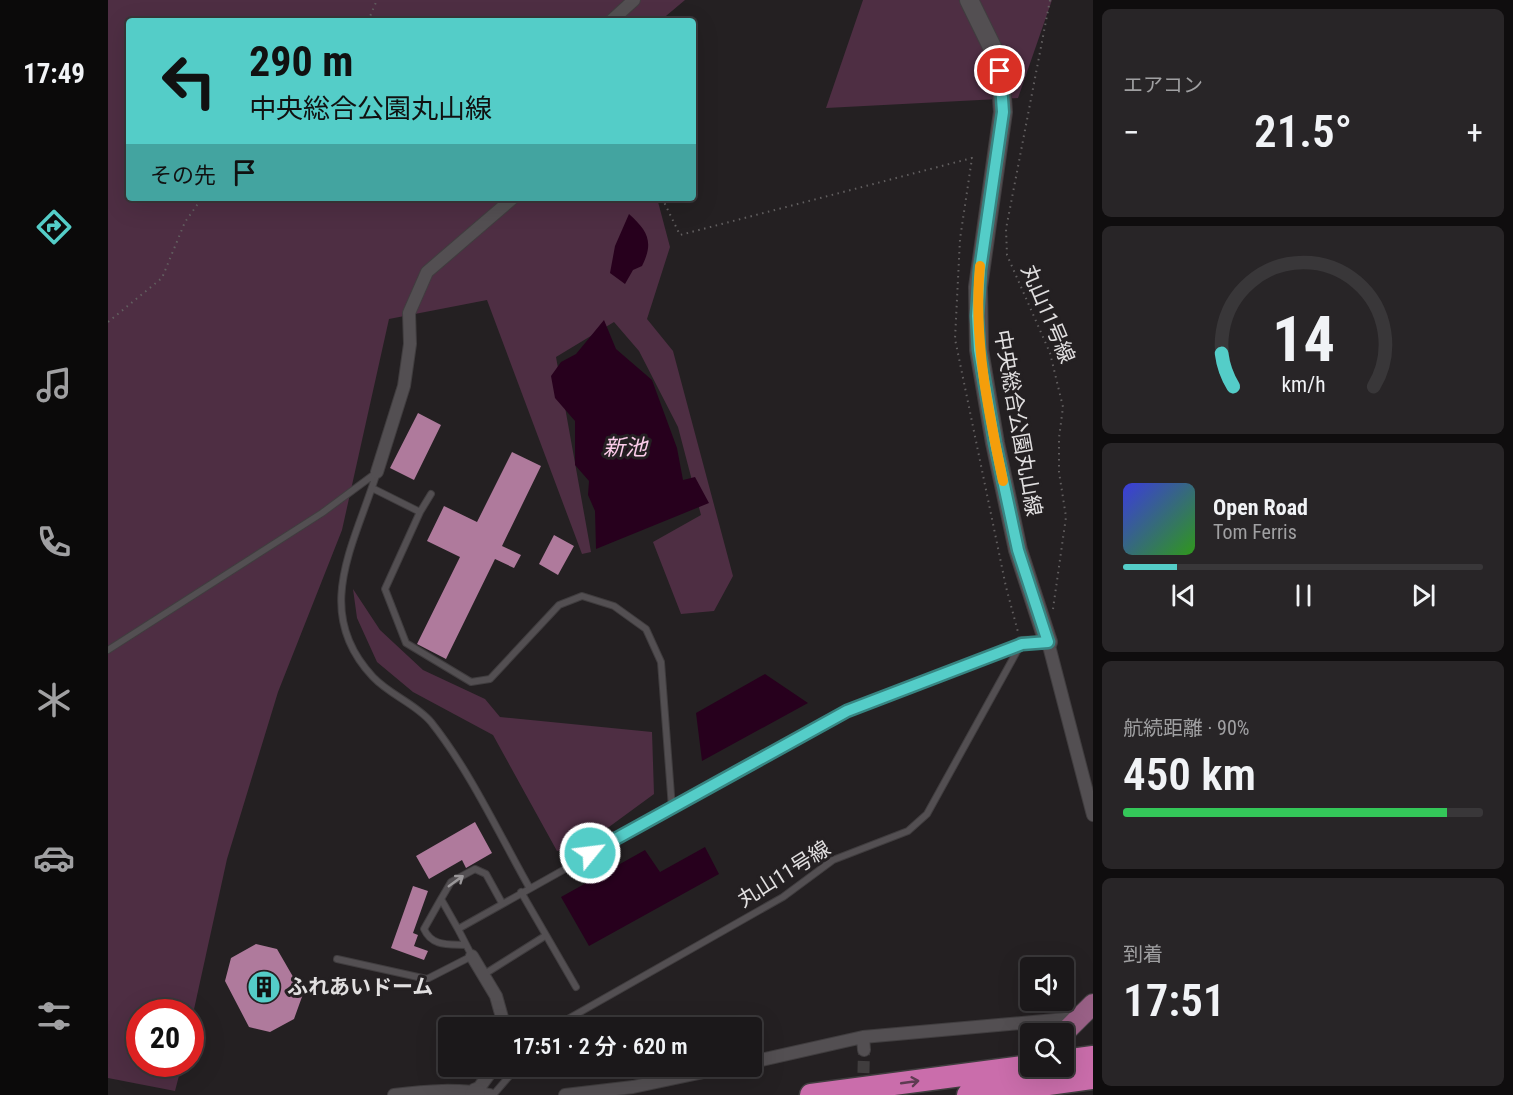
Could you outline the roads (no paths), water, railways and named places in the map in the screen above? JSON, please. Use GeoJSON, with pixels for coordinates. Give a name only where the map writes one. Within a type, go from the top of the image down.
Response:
{"type":"FeatureCollection","features":[{"type":"Feature","properties":{"kind":"highway"},"geometry":{"type":"LineString","coordinates":[[1074,1060],[1093,1057]]}},
{"type":"Feature","properties":{"kind":"highway"},"geometry":{"type":"LineString","coordinates":[[811,1095],[1020,1067]]}},
{"type":"Feature","properties":{"kind":"highway"},"geometry":{"type":"LineString","coordinates":[[968,1095],[1093,1078]]}},
{"type":"Feature","properties":{"kind":"main road"},"geometry":{"type":"LineString","coordinates":[[1073,1023],[1093,1004]]}},
{"type":"Feature","properties":{"kind":"street"},"geometry":{"type":"LineString","coordinates":[[614,18],[634,0]]}},
{"type":"Feature","properties":{"kind":"street","name":"中央総合公園丸山線"},"geometry":{"type":"LineString","coordinates":[[969,0],[993,49],[1000,71],[1003,112],[978,287],[979,350],[995,443],[1018,550],[1048,642],[1093,815]]}},
{"type":"Feature","properties":{"kind":"street"},"geometry":{"type":"LineString","coordinates":[[377,472],[404,387],[410,344],[408,313],[427,272],[510,201]]}},
{"type":"Feature","properties":{"kind":"street"},"geometry":{"type":"LineString","coordinates":[[1022,644],[1048,642]]}},
{"type":"Feature","properties":{"kind":"street"},"geometry":{"type":"LineString","coordinates":[[469,950],[496,996],[502,1017]]}},
{"type":"Feature","properties":{"kind":"street"},"geometry":{"type":"LineString","coordinates":[[762,1060],[863,1037],[1077,1018]]}},
{"type":"Feature","properties":{"kind":"street"},"geometry":{"type":"LineString","coordinates":[[863,1037],[864,1050]]}},
{"type":"Feature","properties":{"kind":"street"},"geometry":{"type":"LineString","coordinates":[[394,1095],[426,1091],[483,1094],[490,1077]]}},
{"type":"Feature","properties":{"kind":"street"},"geometry":{"type":"LineString","coordinates":[[564,1095],[633,1087],[680,1077]]}},
{"type":"Feature","properties":{"kind":"lane"},"geometry":{"type":"LineString","coordinates":[[377,472],[342,571],[340,596],[345,627],[356,654],[374,678],[429,720],[446,743],[529,887]]}},
{"type":"Feature","properties":{"kind":"lane"},"geometry":{"type":"LineString","coordinates":[[108,650],[322,513],[377,472]]}},
{"type":"Feature","properties":{"kind":"lane"},"geometry":{"type":"LineString","coordinates":[[372,488],[420,512]]}},
{"type":"Feature","properties":{"kind":"lane"},"geometry":{"type":"LineString","coordinates":[[431,495],[420,512],[385,589],[406,643],[471,682],[490,679],[559,605],[582,596],[614,606],[646,629],[661,662],[672,808]]}},
{"type":"Feature","properties":{"kind":"lane"},"geometry":{"type":"LineString","coordinates":[[458,929],[520,892],[847,711],[1022,644]]}},
{"type":"Feature","properties":{"kind":"lane","name":"丸山11号線"},"geometry":{"type":"LineString","coordinates":[[571,1017],[783,897],[833,860],[908,831],[927,814],[1022,644]]}},
{"type":"Feature","properties":{"kind":"lane"},"geometry":{"type":"LineString","coordinates":[[469,950],[436,943],[428,937],[424,929],[451,882],[476,869],[486,874],[502,903]]}},
{"type":"Feature","properties":{"kind":"lane"},"geometry":{"type":"LineString","coordinates":[[520,892],[576,987]]}},
{"type":"Feature","properties":{"kind":"lane"},"geometry":{"type":"LineString","coordinates":[[441,898],[469,950]]}},
{"type":"Feature","properties":{"kind":"lane"},"geometry":{"type":"LineString","coordinates":[[483,975],[545,936]]}},
{"type":"Feature","properties":{"kind":"lane"},"geometry":{"type":"LineString","coordinates":[[337,959],[427,978],[469,950]]}},
{"type":"Feature","properties":{"kind":"lane"},"geometry":{"type":"LineString","coordinates":[[483,1094],[504,1077]]}},
{"type":"Feature","properties":{"kind":"water"},"geometry":{"type":"Polygon","coordinates":[[[629,214],[645,232],[648,250],[642,266],[633,270],[625,284],[610,273],[615,246],[629,214]]]}},
{"type":"Feature","properties":{"kind":"water","name":"新池"},"geometry":{"type":"Polygon","coordinates":[[[604,320],[616,349],[652,380],[677,448],[683,480],[695,477],[709,503],[596,549],[595,511],[588,495],[589,481],[575,465],[575,421],[555,398],[551,376],[561,362],[576,354],[604,320]]]}},
{"type":"Feature","properties":{"kind":"water"},"geometry":{"type":"Polygon","coordinates":[[[765,674],[808,703],[702,761],[696,713],[765,674]]]}},
{"type":"Feature","properties":{"kind":"water"},"geometry":{"type":"Polygon","coordinates":[[[705,847],[719,874],[589,946],[561,897],[645,850],[660,872],[705,847]]]}},
{"type":"Feature","properties":{"kind":"tunnel"},"geometry":{"type":"LineString","coordinates":[[863,1091],[864,1050]]}},
{"type":"Feature","properties":{"kind":"place","name":"ふれあいドーム"},"geometry":{"type":"Point","coordinates":[264,987]}}]}
